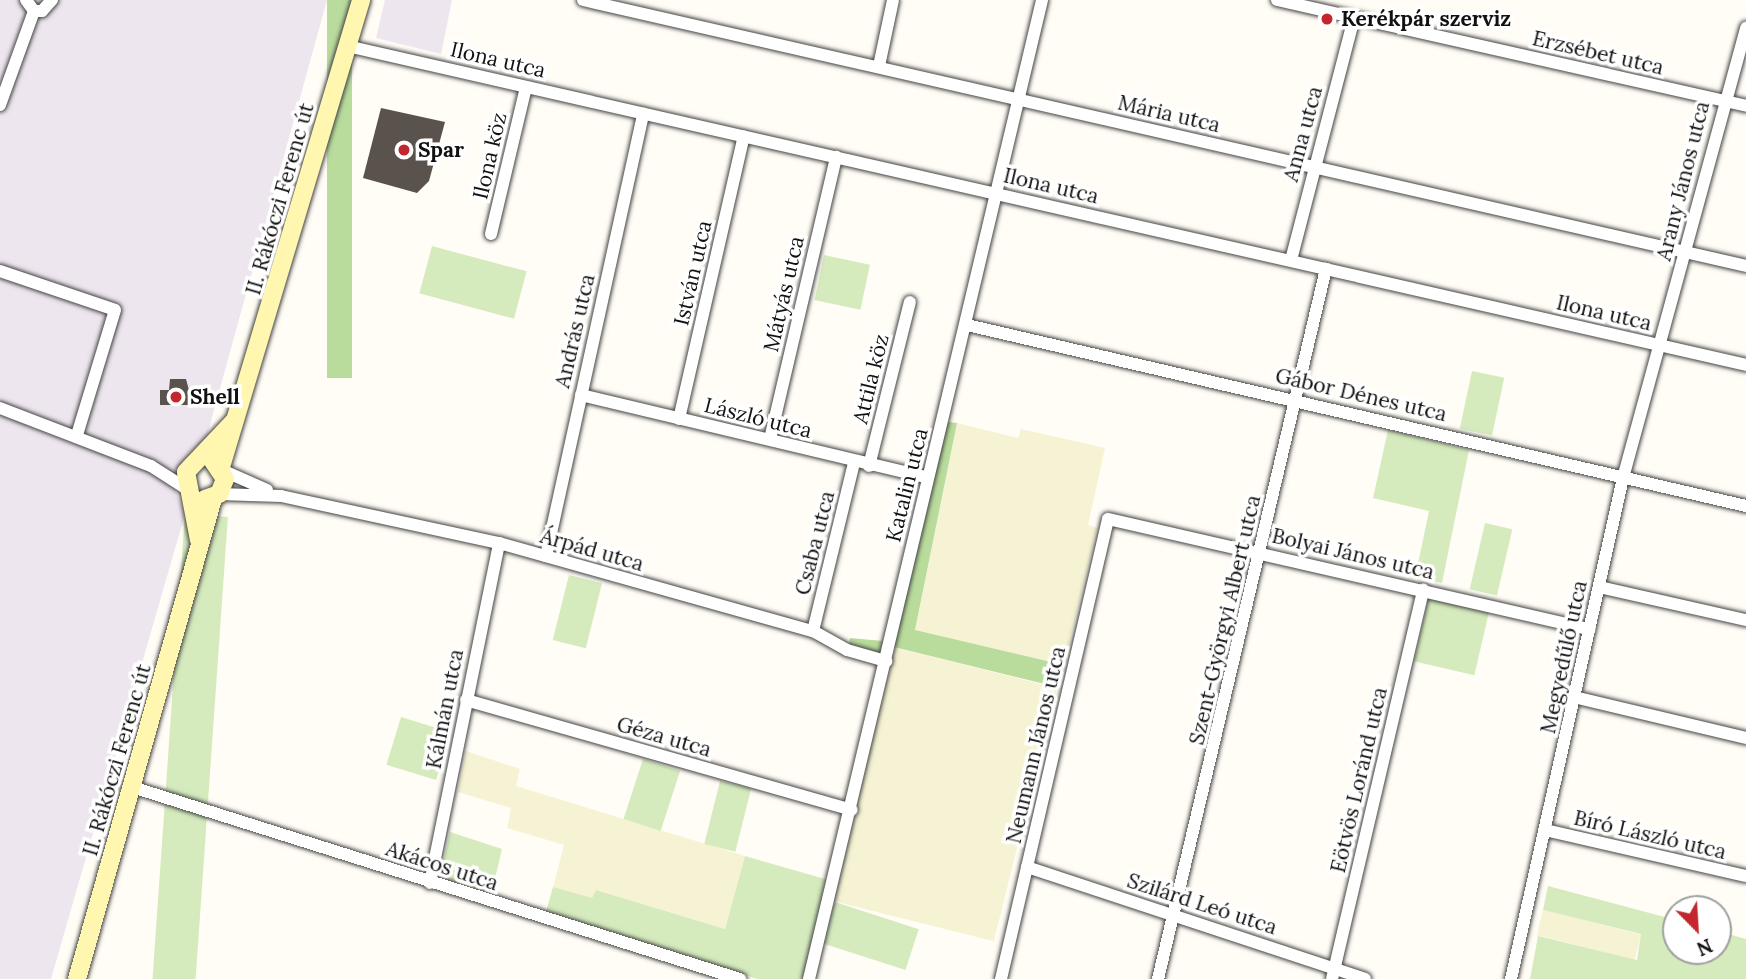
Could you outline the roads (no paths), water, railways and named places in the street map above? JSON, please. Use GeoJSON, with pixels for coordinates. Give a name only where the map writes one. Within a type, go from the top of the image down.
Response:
{"type":"FeatureCollection","features":[{"type":"Feature","properties":{"kind":"main road","name":"II. Rákóczi Ferenc út"},"geometry":{"type":"LineString","coordinates":[[77,979],[361,0]]}},
{"type":"Feature","properties":{"kind":"main road","name":"II. Rákóczi Ferenc út"},"geometry":{"type":"LineString","coordinates":[[200,554],[190,492],[194,463],[242,410]]}},
{"type":"Feature","properties":{"kind":"main road"},"geometry":{"type":"LineString","coordinates":[[194,463],[223,469]]}},
{"type":"Feature","properties":{"kind":"main road"},"geometry":{"type":"LineString","coordinates":[[190,492],[216,496]]}},
{"type":"Feature","properties":{"kind":"street"},"geometry":{"type":"LineString","coordinates":[[0,105],[30,5],[42,11],[52,0]]}},
{"type":"Feature","properties":{"kind":"street","name":"Mária utca"},"geometry":{"type":"LineString","coordinates":[[583,0],[1746,266]]}},
{"type":"Feature","properties":{"kind":"street"},"geometry":{"type":"LineString","coordinates":[[879,66],[893,0]]}},
{"type":"Feature","properties":{"kind":"street","name":"Katalin utca"},"geometry":{"type":"LineString","coordinates":[[809,979],[852,810],[926,477],[967,325],[1042,0]]}},
{"type":"Feature","properties":{"kind":"street","name":"Erzsébet utca"},"geometry":{"type":"LineString","coordinates":[[1277,0],[1746,106]]}},
{"type":"Feature","properties":{"kind":"street","name":"Anna utca"},"geometry":{"type":"LineString","coordinates":[[1291,260],[1354,18]]}},
{"type":"Feature","properties":{"kind":"street","name":"Arany János utca"},"geometry":{"type":"LineString","coordinates":[[1661,346],[1723,101],[1746,28]]}},
{"type":"Feature","properties":{"kind":"street","name":"Ilona utca"},"geometry":{"type":"LineString","coordinates":[[347,46],[1746,365]]}},
{"type":"Feature","properties":{"kind":"street","name":"Ilona köz"},"geometry":{"type":"LineString","coordinates":[[491,234],[526,87]]}},
{"type":"Feature","properties":{"kind":"street","name":"András utca"},"geometry":{"type":"LineString","coordinates":[[546,556],[643,114]]}},
{"type":"Feature","properties":{"kind":"street","name":"István utca"},"geometry":{"type":"LineString","coordinates":[[679,419],[744,136]]}},
{"type":"Feature","properties":{"kind":"street","name":"Mátyás utca"},"geometry":{"type":"LineString","coordinates":[[770,439],[836,157]]}},
{"type":"Feature","properties":{"kind":"street","name":"Szent-Györgyi Albert utca"},"geometry":{"type":"LineString","coordinates":[[1158,979],[1176,914],[1326,269]]}},
{"type":"Feature","properties":{"kind":"street"},"geometry":{"type":"LineString","coordinates":[[0,271],[115,310],[77,435]]}},
{"type":"Feature","properties":{"kind":"street","name":"Attila köz"},"geometry":{"type":"LineString","coordinates":[[869,466],[910,302]]}},
{"type":"Feature","properties":{"kind":"street","name":"Gábor Dénes utca"},"geometry":{"type":"LineString","coordinates":[[967,325],[1297,399],[1746,506]]}},
{"type":"Feature","properties":{"kind":"street","name":"Megyedűlő utca"},"geometry":{"type":"LineString","coordinates":[[1511,979],[1623,478],[1661,346]]}},
{"type":"Feature","properties":{"kind":"street","name":"László utca"},"geometry":{"type":"LineString","coordinates":[[580,394],[770,439],[854,463],[926,477]]}},
{"type":"Feature","properties":{"kind":"street"},"geometry":{"type":"LineString","coordinates":[[0,408],[77,435],[151,467],[190,492]]}},
{"type":"Feature","properties":{"kind":"street"},"geometry":{"type":"LineString","coordinates":[[151,467],[194,463]]}},
{"type":"Feature","properties":{"kind":"street","name":"Csaba utca"},"geometry":{"type":"LineString","coordinates":[[813,631],[854,463]]}},
{"type":"Feature","properties":{"kind":"street","name":"Árpád utca"},"geometry":{"type":"LineString","coordinates":[[223,469],[281,496]]}},
{"type":"Feature","properties":{"kind":"street","name":"Árpád utca"},"geometry":{"type":"LineString","coordinates":[[216,496],[281,496],[499,543],[813,631],[847,650],[886,661]]}},
{"type":"Feature","properties":{"kind":"street","name":"Bolyai János utca"},"geometry":{"type":"LineString","coordinates":[[1108,519],[1590,629]]}},
{"type":"Feature","properties":{"kind":"street","name":"Neumann János utca"},"geometry":{"type":"LineString","coordinates":[[1001,979],[1108,519]]}},
{"type":"Feature","properties":{"kind":"street","name":"Kálmán utca"},"geometry":{"type":"LineString","coordinates":[[430,883],[499,543]]}},
{"type":"Feature","properties":{"kind":"street"},"geometry":{"type":"LineString","coordinates":[[1599,587],[1746,620]]}},
{"type":"Feature","properties":{"kind":"street","name":"Eötvös Loránd utca"},"geometry":{"type":"LineString","coordinates":[[1334,974],[1423,590]]}},
{"type":"Feature","properties":{"kind":"street"},"geometry":{"type":"LineString","coordinates":[[1574,697],[1746,738]]}},
{"type":"Feature","properties":{"kind":"street","name":"Géza utca"},"geometry":{"type":"LineString","coordinates":[[466,700],[852,810]]}},
{"type":"Feature","properties":{"kind":"street","name":"Akácos utca"},"geometry":{"type":"LineString","coordinates":[[132,787],[740,979]]}},
{"type":"Feature","properties":{"kind":"street","name":"Bíró László utca"},"geometry":{"type":"LineString","coordinates":[[1545,830],[1746,877]]}},
{"type":"Feature","properties":{"kind":"street","name":"Szilárd Leó utca"},"geometry":{"type":"LineString","coordinates":[[1027,867],[1176,914],[1334,974],[1365,979]]}},
{"type":"Feature","properties":{"kind":"place","name":"Kerékpár szerviz"},"geometry":{"type":"Point","coordinates":[1327,19]}},
{"type":"Feature","properties":{"kind":"place","name":"Spar"},"geometry":{"type":"Point","coordinates":[404,150]}},
{"type":"Feature","properties":{"kind":"place","name":"Shell"},"geometry":{"type":"Point","coordinates":[176,397]}}]}
